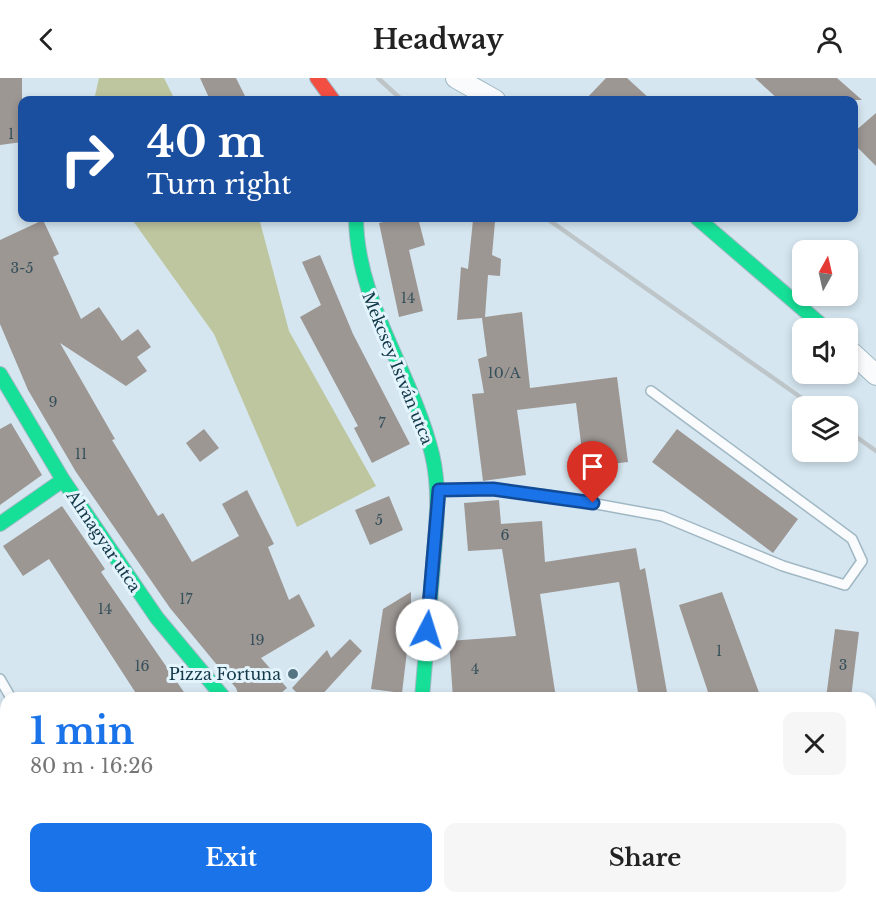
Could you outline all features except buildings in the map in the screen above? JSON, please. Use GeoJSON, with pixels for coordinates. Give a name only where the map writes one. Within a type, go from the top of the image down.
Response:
{"type":"FeatureCollection","features":[{"type":"Feature","properties":{"kind":"street"},"geometry":{"type":"LineString","coordinates":[[317,78],[330,96]]}},
{"type":"Feature","properties":{"kind":"street"},"geometry":{"type":"LineString","coordinates":[[456,78],[488,96]]}},
{"type":"Feature","properties":{"kind":"street","name":"Mekcsey István utca"},"geometry":{"type":"LineString","coordinates":[[356,222],[358,260],[367,294],[425,428],[439,490],[422,692]]}},
{"type":"Feature","properties":{"kind":"street"},"geometry":{"type":"LineString","coordinates":[[702,222],[813,318]]}},
{"type":"Feature","properties":{"kind":"street"},"geometry":{"type":"LineString","coordinates":[[858,358],[876,375]]}},
{"type":"Feature","properties":{"kind":"street","name":"Almagyar utca"},"geometry":{"type":"LineString","coordinates":[[0,374],[63,480],[157,618],[219,692]]}},
{"type":"Feature","properties":{"kind":"street"},"geometry":{"type":"LineString","coordinates":[[0,524],[63,480]]}},
{"type":"Feature","properties":{"kind":"lane"},"geometry":{"type":"LineString","coordinates":[[439,490],[493,489],[547,495],[662,516],[783,566],[845,585],[862,561],[852,539],[651,391]]}},
{"type":"Feature","properties":{"kind":"lane"},"geometry":{"type":"LineString","coordinates":[[0,679],[8,692]]}},
{"type":"Feature","properties":{"kind":"green space"},"geometry":{"type":"Polygon","coordinates":[[[99,78],[164,78],[173,96],[95,96],[99,78]]]}},
{"type":"Feature","properties":{"kind":"green space"},"geometry":{"type":"Polygon","coordinates":[[[134,222],[260,222],[289,331],[376,486],[297,527],[214,334],[134,222]]]}},
{"type":"Feature","properties":{"kind":"railway"},"geometry":{"type":"LineString","coordinates":[[378,78],[398,96]]}},
{"type":"Feature","properties":{"kind":"railway"},"geometry":{"type":"LineString","coordinates":[[552,222],[799,396]]}},
{"type":"Feature","properties":{"kind":"railway"},"geometry":{"type":"LineString","coordinates":[[858,438],[876,451]]}},
{"type":"Feature","properties":{"kind":"traffic: fast"},"geometry":{"type":"LineString","coordinates":[[356,222],[365,280],[423,424],[435,468],[436,524],[422,692]]}},
{"type":"Feature","properties":{"kind":"traffic: fast"},"geometry":{"type":"LineString","coordinates":[[702,222],[813,318]]}},
{"type":"Feature","properties":{"kind":"traffic: fast"},"geometry":{"type":"LineString","coordinates":[[0,374],[63,480],[157,618],[219,692]]}},
{"type":"Feature","properties":{"kind":"traffic: fast"},"geometry":{"type":"LineString","coordinates":[[0,524],[63,480]]}},
{"type":"Feature","properties":{"kind":"traffic: jam"},"geometry":{"type":"LineString","coordinates":[[317,78],[330,96]]}},
{"type":"Feature","properties":{"kind":"place","name":"Pizza Fortuna"},"geometry":{"type":"Point","coordinates":[293,674]}},
{"type":"Feature","properties":{"kind":"route"},"geometry":{"type":"LineString","coordinates":[[427,630],[439,490],[493,489],[593,503]]}}]}
